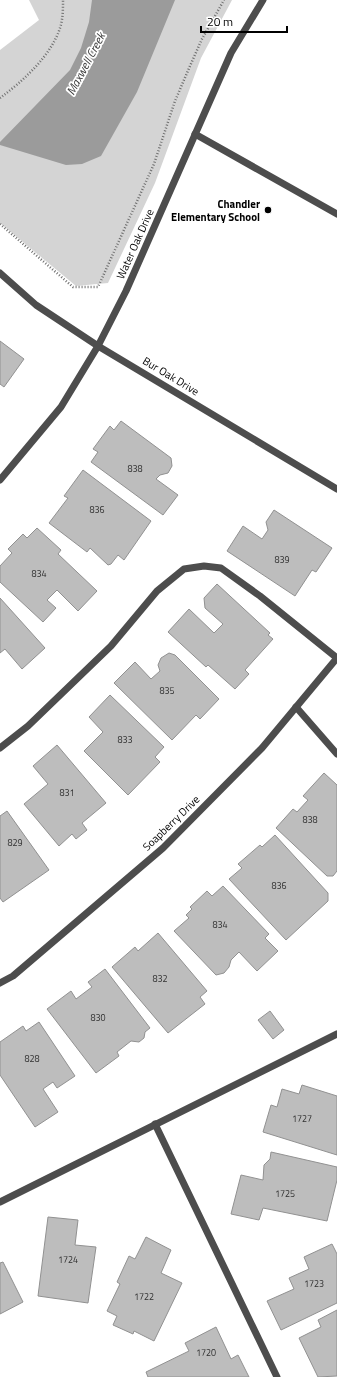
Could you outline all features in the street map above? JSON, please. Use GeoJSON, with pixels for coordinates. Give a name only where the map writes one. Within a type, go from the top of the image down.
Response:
{"type":"FeatureCollection","features":[{"type":"Feature","properties":{"kind":"street","name":"Water Oak Drive"},"geometry":{"type":"LineString","coordinates":[[0,480],[61,408],[98,346],[126,291],[231,53],[263,0]]}},
{"type":"Feature","properties":{"kind":"street"},"geometry":{"type":"LineString","coordinates":[[195,134],[337,214]]}},
{"type":"Feature","properties":{"kind":"street","name":"Bur Oak Drive"},"geometry":{"type":"LineString","coordinates":[[0,273],[36,305],[98,346],[337,489]]}},
{"type":"Feature","properties":{"kind":"street"},"geometry":{"type":"LineString","coordinates":[[0,748],[28,726],[111,646],[157,590],[184,569],[204,566],[221,568],[260,596],[337,658]]}},
{"type":"Feature","properties":{"kind":"street","name":"Soapberry Drive"},"geometry":{"type":"LineString","coordinates":[[0,983],[13,976],[163,848],[262,748],[337,658]]}},
{"type":"Feature","properties":{"kind":"street"},"geometry":{"type":"LineString","coordinates":[[296,707],[337,754]]}},
{"type":"Feature","properties":{"kind":"street"},"geometry":{"type":"LineString","coordinates":[[0,1202],[337,1034]]}},
{"type":"Feature","properties":{"kind":"street"},"geometry":{"type":"LineString","coordinates":[[155,1124],[277,1377]]}},
{"type":"Feature","properties":{"kind":"path"},"geometry":{"type":"LineString","coordinates":[[0,98],[14,88],[35,67],[54,41],[61,26],[63,0]]}},
{"type":"Feature","properties":{"kind":"path"},"geometry":{"type":"LineString","coordinates":[[0,224],[73,287],[98,287],[154,164],[175,101],[190,66],[202,39],[224,0]]}},
{"type":"Feature","properties":{"kind":"shaded area"},"geometry":{"type":"Polygon","coordinates":[[[29,0],[232,0],[201,58],[155,183],[108,283],[76,286],[0,223],[0,50],[39,20],[29,0]]]}},
{"type":"Feature","properties":{"kind":"water","name":"Maxwell Creek"},"geometry":{"type":"Polygon","coordinates":[[[92,0],[175,0],[137,92],[101,156],[82,164],[66,165],[0,145],[0,142],[70,70],[81,48],[89,22],[92,0]]]}},
{"type":"Feature","properties":{"kind":"building"},"geometry":{"type":"Polygon","coordinates":[[[0,341],[24,359],[4,387],[0,384],[0,341]]]}},
{"type":"Feature","properties":{"kind":"building"},"geometry":{"type":"Polygon","coordinates":[[[121,421],[171,458],[172,466],[168,473],[160,475],[156,479],[178,495],[163,515],[91,462],[98,452],[93,449],[110,426],[114,430],[121,421]]]}},
{"type":"Feature","properties":{"kind":"building"},"geometry":{"type":"Polygon","coordinates":[[[83,470],[151,521],[124,560],[118,555],[111,564],[108,565],[90,548],[87,552],[49,523],[68,498],[64,496],[83,470]]]}},
{"type":"Feature","properties":{"kind":"building"},"geometry":{"type":"Polygon","coordinates":[[[274,510],[332,548],[316,572],[312,570],[295,596],[227,551],[243,526],[262,539],[268,530],[266,522],[274,510]]]}},
{"type":"Feature","properties":{"kind":"building"},"geometry":{"type":"Polygon","coordinates":[[[37,528],[61,550],[58,554],[97,591],[78,611],[57,590],[47,600],[56,608],[43,622],[0,582],[0,566],[12,553],[8,549],[23,534],[27,538],[37,528]]]}},
{"type":"Feature","properties":{"kind":"building"},"geometry":{"type":"Polygon","coordinates":[[[217,584],[270,633],[268,635],[273,639],[245,670],[249,674],[235,689],[208,665],[206,667],[168,632],[189,609],[214,633],[223,624],[205,608],[204,598],[217,584]]]}},
{"type":"Feature","properties":{"kind":"building"},"geometry":{"type":"Polygon","coordinates":[[[0,598],[45,648],[22,669],[5,649],[0,653],[0,598]]]}},
{"type":"Feature","properties":{"kind":"building"},"geometry":{"type":"Polygon","coordinates":[[[169,653],[175,655],[219,699],[200,719],[196,715],[172,740],[114,683],[135,662],[151,679],[160,671],[158,665],[161,658],[169,653]]]}},
{"type":"Feature","properties":{"kind":"building"},"geometry":{"type":"Polygon","coordinates":[[[110,695],[164,747],[155,757],[160,762],[128,795],[84,751],[103,732],[89,717],[110,695]]]}},
{"type":"Feature","properties":{"kind":"building"},"geometry":{"type":"Polygon","coordinates":[[[57,745],[106,803],[82,823],[87,830],[76,839],[72,834],[59,846],[24,804],[48,784],[33,766],[57,745]]]}},
{"type":"Feature","properties":{"kind":"building"},"geometry":{"type":"Polygon","coordinates":[[[324,773],[337,785],[337,871],[333,876],[327,876],[276,828],[293,809],[297,812],[308,800],[303,796],[324,773]]]}},
{"type":"Feature","properties":{"kind":"building"},"geometry":{"type":"Polygon","coordinates":[[[7,811],[49,870],[3,902],[0,898],[0,816],[7,811]]]}},
{"type":"Feature","properties":{"kind":"building"},"geometry":{"type":"Polygon","coordinates":[[[275,835],[328,893],[328,901],[286,940],[229,879],[242,868],[238,864],[260,845],[262,847],[275,835]]]}},
{"type":"Feature","properties":{"kind":"building"},"geometry":{"type":"Polygon","coordinates":[[[223,886],[269,934],[265,938],[278,951],[257,971],[239,952],[231,960],[229,967],[224,973],[216,975],[174,931],[189,918],[186,915],[192,909],[190,907],[207,891],[212,896],[223,886]]]}},
{"type":"Feature","properties":{"kind":"building"},"geometry":{"type":"Polygon","coordinates":[[[158,933],[207,991],[200,997],[205,1004],[168,1033],[112,967],[135,947],[138,951],[158,933]]]}},
{"type":"Feature","properties":{"kind":"building"},"geometry":{"type":"Polygon","coordinates":[[[105,969],[150,1028],[145,1032],[144,1038],[139,1042],[131,1041],[117,1052],[119,1056],[96,1073],[47,1009],[71,991],[76,999],[92,987],[88,982],[105,969]]]}},
{"type":"Feature","properties":{"kind":"building"},"geometry":{"type":"Polygon","coordinates":[[[270,1011],[284,1030],[273,1039],[258,1020],[270,1011]]]}},
{"type":"Feature","properties":{"kind":"building"},"geometry":{"type":"Polygon","coordinates":[[[39,1022],[75,1076],[57,1088],[53,1082],[43,1089],[58,1112],[35,1127],[0,1075],[0,1042],[23,1026],[26,1031],[39,1022]]]}},
{"type":"Feature","properties":{"kind":"building"},"geometry":{"type":"Polygon","coordinates":[[[302,1085],[337,1096],[337,1155],[263,1132],[271,1105],[277,1107],[282,1089],[299,1094],[302,1085]]]}},
{"type":"Feature","properties":{"kind":"building"},"geometry":{"type":"Polygon","coordinates":[[[271,1152],[337,1167],[337,1180],[327,1221],[263,1208],[259,1220],[231,1214],[241,1175],[263,1180],[264,1165],[270,1159],[271,1152]]]}},
{"type":"Feature","properties":{"kind":"building"},"geometry":{"type":"Polygon","coordinates":[[[48,1217],[78,1220],[75,1245],[96,1247],[88,1303],[38,1296],[48,1217]]]}},
{"type":"Feature","properties":{"kind":"building"},"geometry":{"type":"Polygon","coordinates":[[[146,1237],[171,1250],[161,1273],[182,1283],[154,1341],[134,1331],[133,1334],[113,1325],[117,1316],[107,1311],[120,1284],[117,1282],[129,1256],[135,1259],[146,1237]]]}},
{"type":"Feature","properties":{"kind":"building"},"geometry":{"type":"Polygon","coordinates":[[[332,1244],[337,1254],[337,1303],[281,1330],[267,1301],[294,1289],[289,1278],[309,1269],[304,1257],[332,1244]]]}},
{"type":"Feature","properties":{"kind":"building"},"geometry":{"type":"Polygon","coordinates":[[[3,1262],[23,1302],[0,1314],[0,1263],[3,1262]]]}},
{"type":"Feature","properties":{"kind":"building"},"geometry":{"type":"Polygon","coordinates":[[[337,1310],[337,1376],[318,1377],[299,1338],[321,1327],[318,1320],[337,1310]]]}},
{"type":"Feature","properties":{"kind":"building"},"geometry":{"type":"Polygon","coordinates":[[[216,1327],[231,1359],[238,1355],[249,1377],[148,1377],[146,1372],[189,1351],[185,1343],[216,1327]]]}},
{"type":"Feature","properties":{"kind":"place","name":"Chandler Elementary School"},"geometry":{"type":"Point","coordinates":[268,210]}}]}
